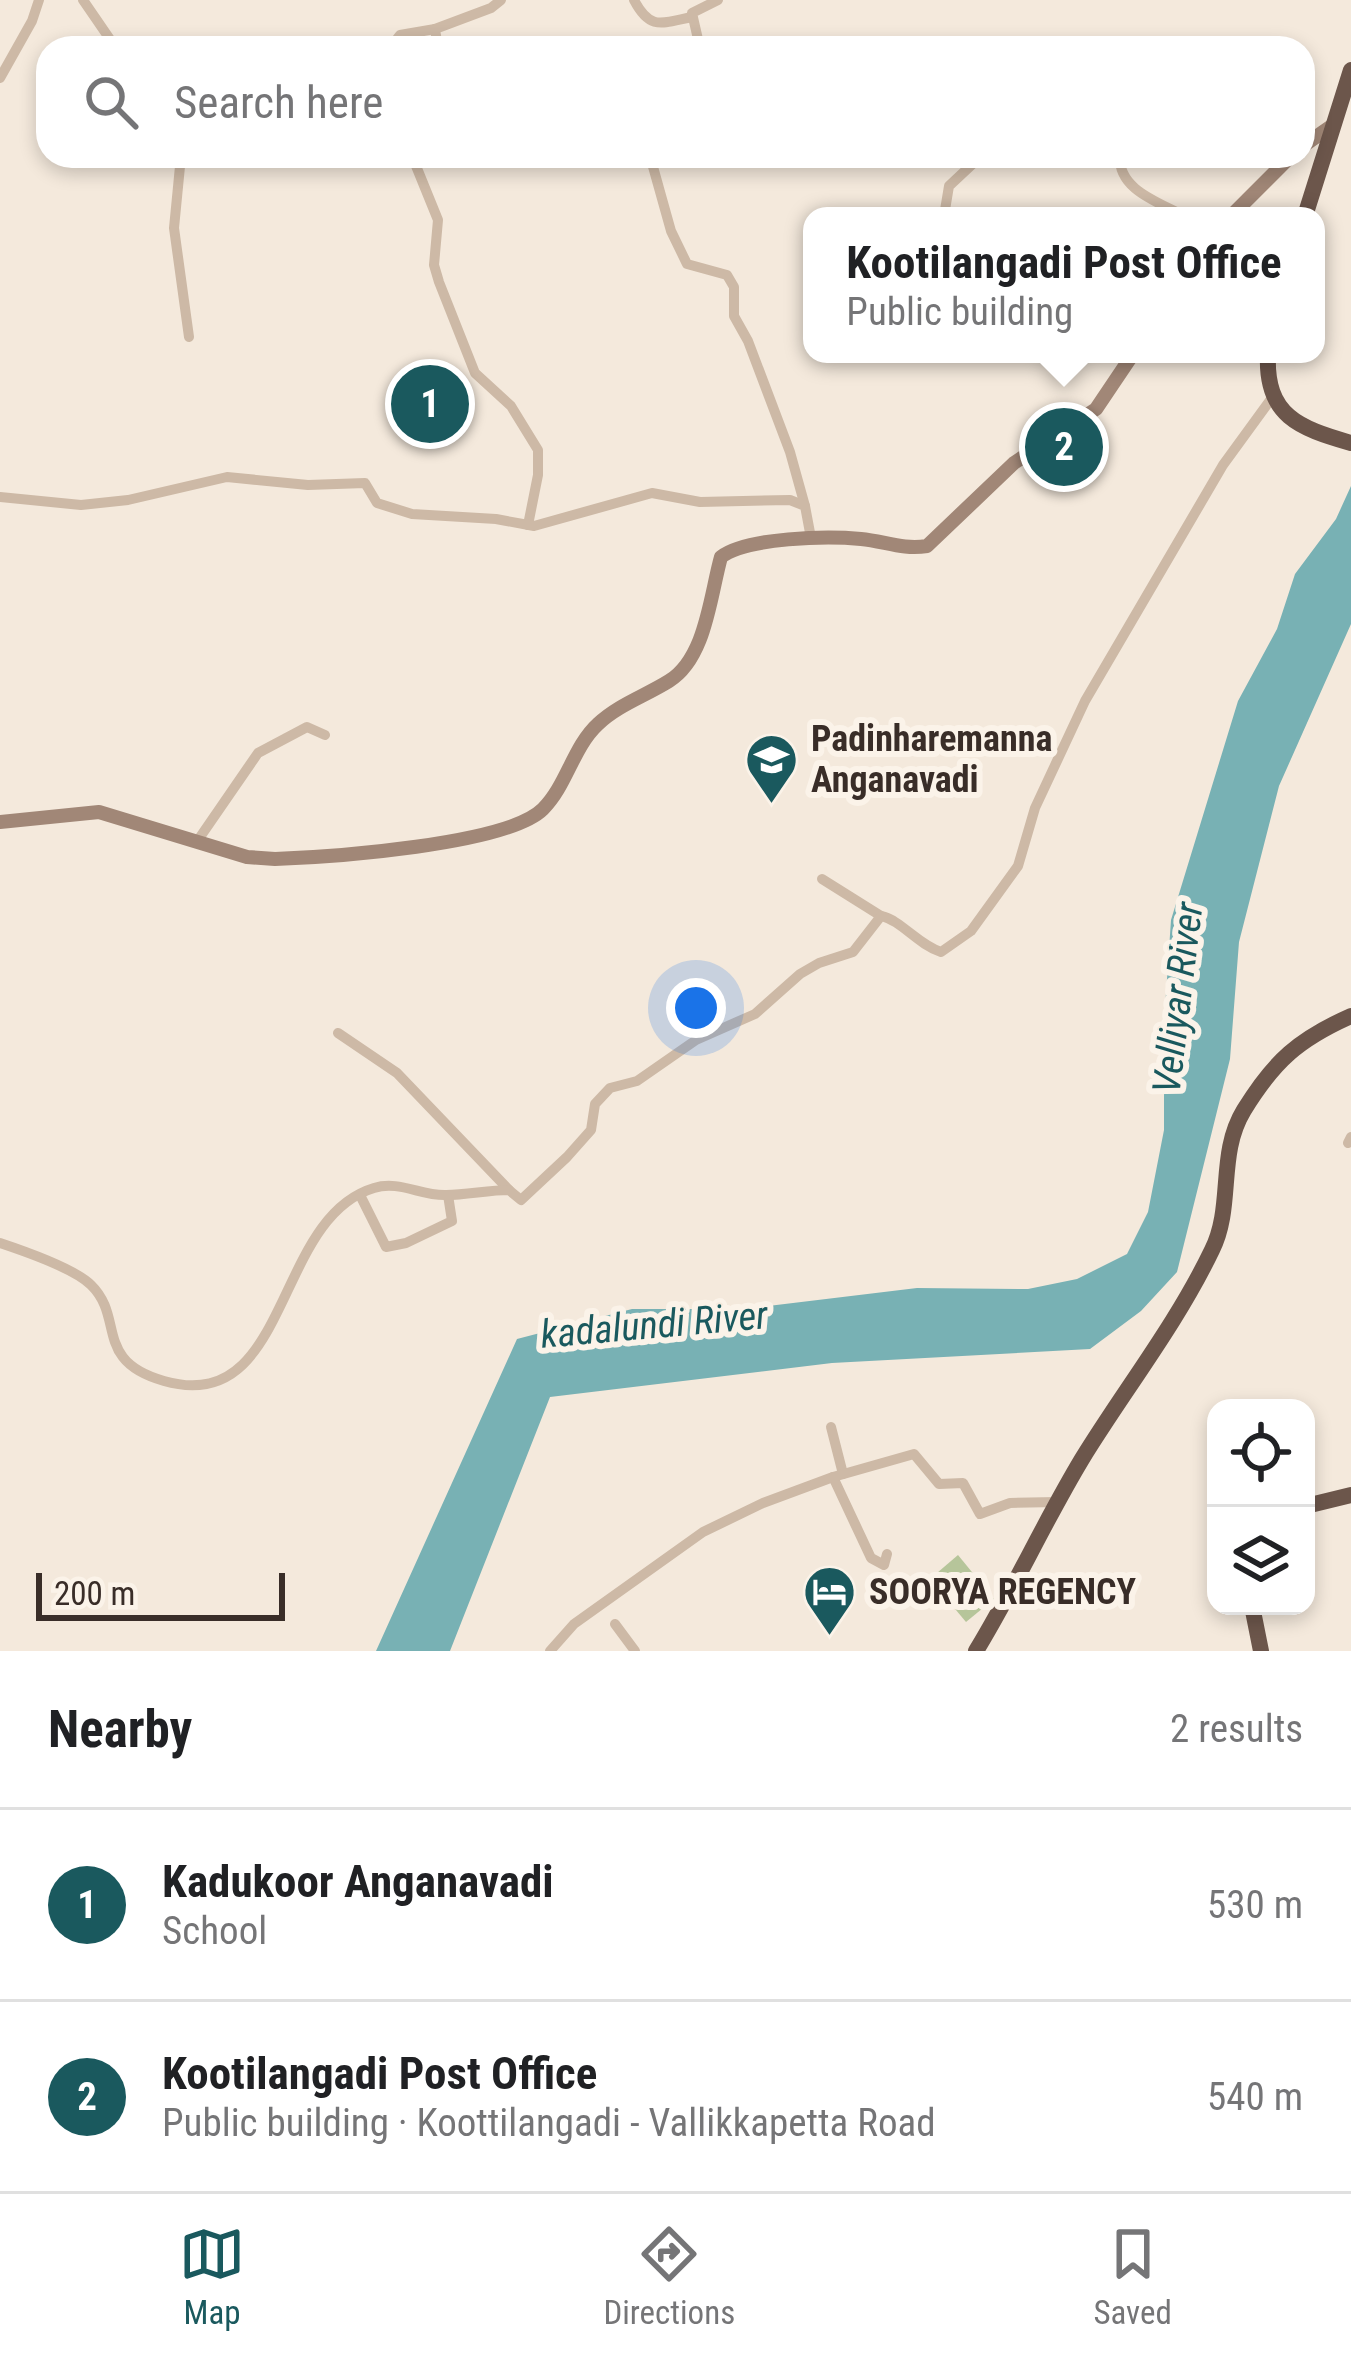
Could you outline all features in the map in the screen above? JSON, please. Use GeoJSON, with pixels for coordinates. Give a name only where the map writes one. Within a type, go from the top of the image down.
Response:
{"type":"FeatureCollection","features":[{"type":"Feature","properties":{"kind":"highway"},"geometry":{"type":"LineString","coordinates":[[1308,207],[1351,70]]}},
{"type":"Feature","properties":{"kind":"highway"},"geometry":{"type":"LineString","coordinates":[[1269,363],[1274,395],[1292,421],[1351,442]]}},
{"type":"Feature","properties":{"kind":"highway"},"geometry":{"type":"LineString","coordinates":[[976,1651],[1058,1502],[1191,1293],[1216,1244],[1223,1219],[1227,1149],[1240,1115],[1286,1053],[1309,1035],[1351,1016]]}},
{"type":"Feature","properties":{"kind":"highway"},"geometry":{"type":"LineString","coordinates":[[988,1651],[1079,1484],[1200,1299],[1226,1247],[1233,1221],[1238,1152],[1250,1120],[1293,1061],[1314,1044],[1351,1027]]}},
{"type":"Feature","properties":{"kind":"highway"},"geometry":{"type":"LineString","coordinates":[[1315,1504],[1351,1495]]}},
{"type":"Feature","properties":{"kind":"highway"},"geometry":{"type":"LineString","coordinates":[[1254,1615],[1261,1651]]}},
{"type":"Feature","properties":{"kind":"main road"},"geometry":{"type":"LineString","coordinates":[[1315,138],[1330,128]]}},
{"type":"Feature","properties":{"kind":"main road"},"geometry":{"type":"LineString","coordinates":[[1240,207],[1280,168]]}},
{"type":"Feature","properties":{"kind":"main road"},"geometry":{"type":"LineString","coordinates":[[0,822],[99,812],[248,857],[305,858],[463,838],[526,823],[553,797],[596,725],[672,680],[686,665],[696,649],[721,557],[739,548],[811,538],[863,539],[910,548],[935,541],[1014,463],[1096,409],[1127,363]]}},
{"type":"Feature","properties":{"kind":"street"},"geometry":{"type":"LineString","coordinates":[[0,78],[39,0]]}},
{"type":"Feature","properties":{"kind":"street"},"geometry":{"type":"LineString","coordinates":[[83,0],[108,36]]}},
{"type":"Feature","properties":{"kind":"street"},"geometry":{"type":"LineString","coordinates":[[399,36],[435,29],[501,0]]}},
{"type":"Feature","properties":{"kind":"street"},"geometry":{"type":"LineString","coordinates":[[634,0],[642,16],[659,24],[692,17]]}},
{"type":"Feature","properties":{"kind":"street"},"geometry":{"type":"LineString","coordinates":[[697,36],[694,10],[718,0]]}},
{"type":"Feature","properties":{"kind":"street"},"geometry":{"type":"LineString","coordinates":[[435,29],[436,36]]}},
{"type":"Feature","properties":{"kind":"street"},"geometry":{"type":"LineString","coordinates":[[180,168],[175,228],[189,337]]}},
{"type":"Feature","properties":{"kind":"street"},"geometry":{"type":"LineString","coordinates":[[417,168],[438,220],[434,265],[439,283],[475,373],[511,406],[538,450],[528,525]]}},
{"type":"Feature","properties":{"kind":"street"},"geometry":{"type":"LineString","coordinates":[[653,168],[671,231],[687,264],[727,275],[734,287],[734,316],[790,452],[811,538]]}},
{"type":"Feature","properties":{"kind":"street"},"geometry":{"type":"LineString","coordinates":[[946,207],[949,186],[968,168]]}},
{"type":"Feature","properties":{"kind":"street"},"geometry":{"type":"LineString","coordinates":[[1120,168],[1130,185],[1168,207]]}},
{"type":"Feature","properties":{"kind":"street"},"geometry":{"type":"LineString","coordinates":[[822,879],[889,917],[911,938],[941,952],[971,931],[1018,866],[1035,808],[1085,701],[1223,465],[1274,395]]}},
{"type":"Feature","properties":{"kind":"street"},"geometry":{"type":"LineString","coordinates":[[0,497],[81,506],[227,477],[308,485],[354,481],[365,483],[377,503],[412,514],[496,518],[528,525],[652,494],[700,502],[790,500],[805,506]]}},
{"type":"Feature","properties":{"kind":"street"},"geometry":{"type":"LineString","coordinates":[[196,843],[258,752],[307,727],[325,735]]}},
{"type":"Feature","properties":{"kind":"street"},"geometry":{"type":"LineString","coordinates":[[338,1033],[397,1072],[521,1200],[591,1130],[595,1104],[610,1088],[637,1081],[696,1040],[755,1014],[819,963],[844,958],[881,916]]}},
{"type":"Feature","properties":{"kind":"street"},"geometry":{"type":"LineString","coordinates":[[0,1243],[91,1285],[117,1349],[135,1371],[199,1386],[247,1362],[265,1342],[291,1279],[319,1232],[329,1217],[360,1196],[373,1188],[395,1186],[448,1195],[509,1190]]}},
{"type":"Feature","properties":{"kind":"street"},"geometry":{"type":"LineString","coordinates":[[360,1196],[386,1247],[406,1243],[452,1221],[448,1195]]}},
{"type":"Feature","properties":{"kind":"street"},"geometry":{"type":"LineString","coordinates":[[831,1427],[838,1475],[872,1558],[884,1565],[886,1554]]}},
{"type":"Feature","properties":{"kind":"street"},"geometry":{"type":"LineString","coordinates":[[550,1651],[574,1624],[703,1532],[838,1475],[914,1454],[939,1484],[963,1483],[980,1514],[1010,1503],[1058,1502]]}},
{"type":"Feature","properties":{"kind":"street"},"geometry":{"type":"LineString","coordinates":[[615,1624],[635,1651]]}},
{"type":"Feature","properties":{"kind":"green space"},"geometry":{"type":"Polygon","coordinates":[[[958,1555],[994,1599],[966,1622],[930,1579],[958,1555]]]}},
{"type":"Feature","properties":{"kind":"water"},"geometry":{"type":"Polygon","coordinates":[[[1351,486],[1351,624],[1279,786],[1239,942],[1230,1059],[1177,1272],[1141,1311],[1090,1349],[832,1363],[550,1397],[450,1651],[376,1651],[517,1339],[632,1309],[743,1309],[917,1288],[1028,1289],[1077,1279],[1127,1254],[1148,1212],[1164,1130],[1171,920],[1238,701],[1277,629],[1295,574],[1336,519],[1351,486]]]}},
{"type":"Feature","properties":{"kind":"place","name":"Kadukoor Anganavadi"},"geometry":{"type":"Point","coordinates":[430,404]}},
{"type":"Feature","properties":{"kind":"place","name":"Kootilangadi Post Office"},"geometry":{"type":"Point","coordinates":[1064,447]}},
{"type":"Feature","properties":{"kind":"place","name":"Padinharemanna Anganavadi"},"geometry":{"type":"Point","coordinates":[772,806]}},
{"type":"Feature","properties":{"kind":"place","name":"SOORYA REGENCY"},"geometry":{"type":"Point","coordinates":[830,1638]}},
{"type":"Feature","properties":{"kind":"water label","name":"Velliyar River"},"geometry":{"type":"Point","coordinates":[1178,998]}},
{"type":"Feature","properties":{"kind":"water label","name":"kadalundi River"},"geometry":{"type":"Point","coordinates":[654,1325]}}]}
